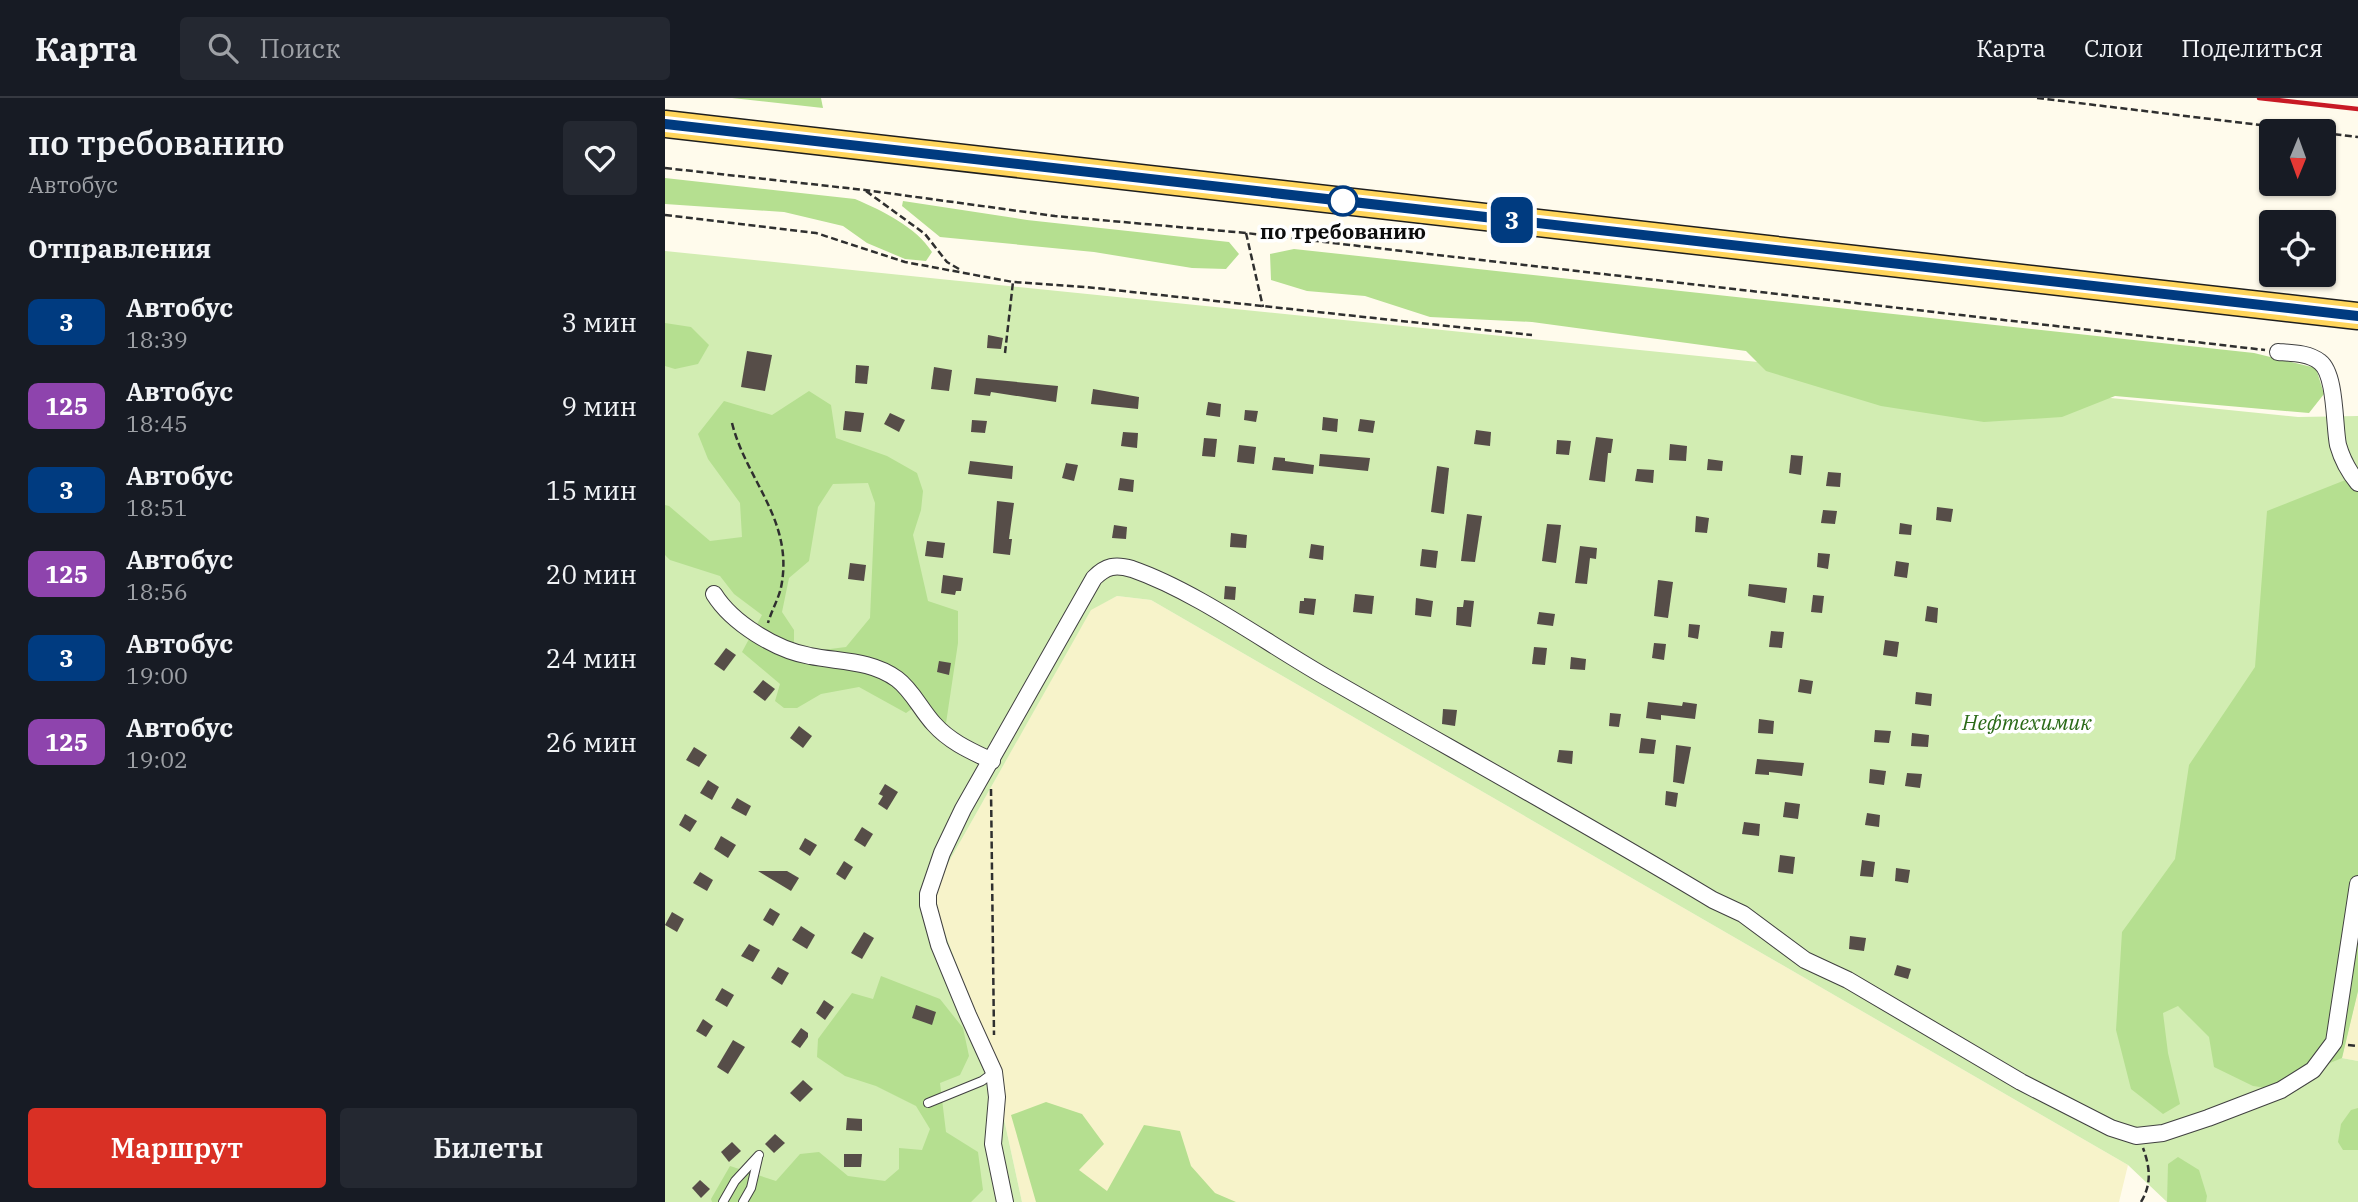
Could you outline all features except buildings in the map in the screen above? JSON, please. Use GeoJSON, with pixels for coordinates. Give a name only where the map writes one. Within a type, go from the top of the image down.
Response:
{"type":"FeatureCollection","features":[{"type":"Feature","properties":{"kind":"main road"},"geometry":{"type":"LineString","coordinates":[[665,124],[2358,316]]}},
{"type":"Feature","properties":{"kind":"street"},"geometry":{"type":"LineString","coordinates":[[2278,352],[2304,355],[2321,362],[2329,374],[2338,446],[2349,473],[2358,483]]}},
{"type":"Feature","properties":{"kind":"street"},"geometry":{"type":"LineString","coordinates":[[1005,1202],[993,1144],[997,1097],[994,1072],[939,945],[928,905],[932,877],[964,809],[1094,578],[1109,566],[1131,569],[1201,603],[1713,900],[1743,914],[1805,960],[1858,985],[2021,1082],[2111,1128],[2136,1136],[2163,1133],[2208,1118],[2281,1090],[2313,1070],[2334,1042],[2358,884]]}},
{"type":"Feature","properties":{"kind":"street"},"geometry":{"type":"LineString","coordinates":[[714,594],[731,617],[790,652],[855,661],[897,679],[949,739],[992,761]]}},
{"type":"Feature","properties":{"kind":"lane"},"geometry":{"type":"LineString","coordinates":[[928,1103],[982,1081],[994,1072]]}},
{"type":"Feature","properties":{"kind":"lane"},"geometry":{"type":"LineString","coordinates":[[723,1202],[735,1181],[759,1155],[751,1188],[743,1202]]}},
{"type":"Feature","properties":{"kind":"path"},"geometry":{"type":"LineString","coordinates":[[2037,98],[2259,125]]}},
{"type":"Feature","properties":{"kind":"path"},"geometry":{"type":"LineString","coordinates":[[2336,134],[2358,137]]}},
{"type":"Feature","properties":{"kind":"path"},"geometry":{"type":"LineString","coordinates":[[665,168],[865,190],[1055,216],[1247,233],[2278,352]]}},
{"type":"Feature","properties":{"kind":"path"},"geometry":{"type":"LineString","coordinates":[[865,190],[925,234],[947,262],[962,271]]}},
{"type":"Feature","properties":{"kind":"path"},"geometry":{"type":"LineString","coordinates":[[665,215],[816,233],[905,262],[1013,282],[1532,335]]}},
{"type":"Feature","properties":{"kind":"path"},"geometry":{"type":"LineString","coordinates":[[1247,233],[1263,307]]}},
{"type":"Feature","properties":{"kind":"path"},"geometry":{"type":"LineString","coordinates":[[1006,353],[1013,282]]}},
{"type":"Feature","properties":{"kind":"path"},"geometry":{"type":"LineString","coordinates":[[732,423],[736,439],[777,522],[781,540],[783,581],[770,615],[767,638]]}},
{"type":"Feature","properties":{"kind":"path"},"geometry":{"type":"LineString","coordinates":[[992,761],[994,1072]]}},
{"type":"Feature","properties":{"kind":"path"},"geometry":{"type":"LineString","coordinates":[[2136,1136],[2144,1151],[2149,1179],[2148,1191],[2141,1202]]}},
{"type":"Feature","properties":{"kind":"shaded area"},"geometry":{"type":"Polygon","coordinates":[[[1117,596],[1151,600],[2128,1165],[2119,1202],[1022,1202],[989,1050],[938,915],[936,894],[942,874],[1091,609],[1117,596]]]}},
{"type":"Feature","properties":{"kind":"shaded area"},"geometry":{"type":"Polygon","coordinates":[[[2358,991],[2358,1061],[2342,1058],[2358,991]]]}},
{"type":"Feature","properties":{"kind":"green space"},"geometry":{"type":"Polygon","coordinates":[[[732,98],[821,98],[823,108],[732,98]]]}},
{"type":"Feature","properties":{"kind":"green space"},"geometry":{"type":"Polygon","coordinates":[[[665,178],[855,199],[908,227],[932,252],[926,261],[905,259],[867,243],[843,226],[784,212],[665,204],[665,178]]]}},
{"type":"Feature","properties":{"kind":"green space"},"geometry":{"type":"Polygon","coordinates":[[[903,201],[1027,220],[1229,242],[1239,254],[1226,269],[1192,268],[1094,252],[940,237],[902,206],[903,201]]]}},
{"type":"Feature","properties":{"kind":"green space"},"geometry":{"type":"Polygon","coordinates":[[[1294,249],[2254,353],[2316,368],[2324,394],[2309,413],[2115,396],[2062,417],[1984,422],[1881,406],[1766,371],[1746,351],[1532,322],[1430,317],[1365,296],[1307,291],[1271,280],[1270,254],[1294,249]]]}},
{"type":"Feature","properties":{"kind":"green space","name":"Нефтехимик"},"geometry":{"type":"Polygon","coordinates":[[[665,251],[2298,417],[2358,416],[2358,991],[2342,1058],[2358,1061],[2358,1202],[2167,1202],[2128,1165],[1151,600],[1117,596],[1091,610],[942,874],[936,894],[938,915],[989,1050],[1022,1202],[665,1202],[665,251]]]}},
{"type":"Feature","properties":{"kind":"green space"},"geometry":{"type":"Polygon","coordinates":[[[665,323],[691,327],[709,345],[698,364],[675,369],[665,366],[665,323]]]}},
{"type":"Feature","properties":{"kind":"green space"},"geometry":{"type":"Polygon","coordinates":[[[809,391],[831,405],[836,438],[887,456],[917,473],[923,491],[921,510],[913,535],[928,601],[958,611],[958,643],[945,730],[913,708],[906,713],[859,687],[821,694],[797,708],[784,708],[775,701],[780,684],[742,652],[762,615],[734,594],[720,576],[670,560],[665,555],[665,505],[710,541],[742,537],[740,503],[708,459],[698,434],[724,401],[772,415],[809,391]],[[868,483],[833,484],[818,507],[809,561],[789,578],[782,612],[794,630],[794,644],[806,652],[846,647],[870,618],[875,503],[868,483]]]}},
{"type":"Feature","properties":{"kind":"green space"},"geometry":{"type":"Polygon","coordinates":[[[2358,475],[2358,991],[2342,1058],[2313,1070],[2281,1090],[2253,1086],[2214,1067],[2209,1037],[2178,1006],[2163,1013],[2168,1053],[2180,1104],[2163,1114],[2131,1089],[2116,1030],[2122,932],[2175,859],[2189,765],[2255,667],[2267,511],[2358,475]]]}},
{"type":"Feature","properties":{"kind":"green space"},"geometry":{"type":"Polygon","coordinates":[[[881,976],[940,999],[963,1028],[969,1056],[960,1075],[940,1083],[946,1132],[978,1152],[983,1190],[971,1202],[712,1202],[711,1199],[730,1166],[776,1181],[800,1154],[819,1152],[848,1176],[885,1181],[899,1169],[899,1148],[922,1150],[930,1129],[916,1106],[876,1086],[845,1076],[817,1057],[818,1039],[852,993],[873,999],[881,976]]]}},
{"type":"Feature","properties":{"kind":"green space"},"geometry":{"type":"Polygon","coordinates":[[[1046,1102],[1082,1114],[1104,1144],[1079,1170],[1107,1191],[1144,1125],[1180,1131],[1191,1166],[1215,1193],[1236,1202],[1036,1202],[1011,1115],[1046,1102]]]}},
{"type":"Feature","properties":{"kind":"green space"},"geometry":{"type":"Polygon","coordinates":[[[2358,1108],[2358,1150],[2343,1150],[2338,1142],[2341,1124],[2351,1110],[2358,1108]]]}},
{"type":"Feature","properties":{"kind":"green space"},"geometry":{"type":"Polygon","coordinates":[[[2178,1157],[2199,1170],[2207,1196],[2206,1202],[2167,1202],[2168,1164],[2178,1157]]]}},
{"type":"Feature","properties":{"kind":"railway"},"geometry":{"type":"LineString","coordinates":[[2259,98],[2358,109]]}},
{"type":"Feature","properties":{"kind":"bus line","name":"3"},"geometry":{"type":"LineString","coordinates":[[665,124],[2358,316]]}},
{"type":"Feature","properties":{"kind":"place","name":"по требованию"},"geometry":{"type":"Point","coordinates":[1343,201]}}]}
